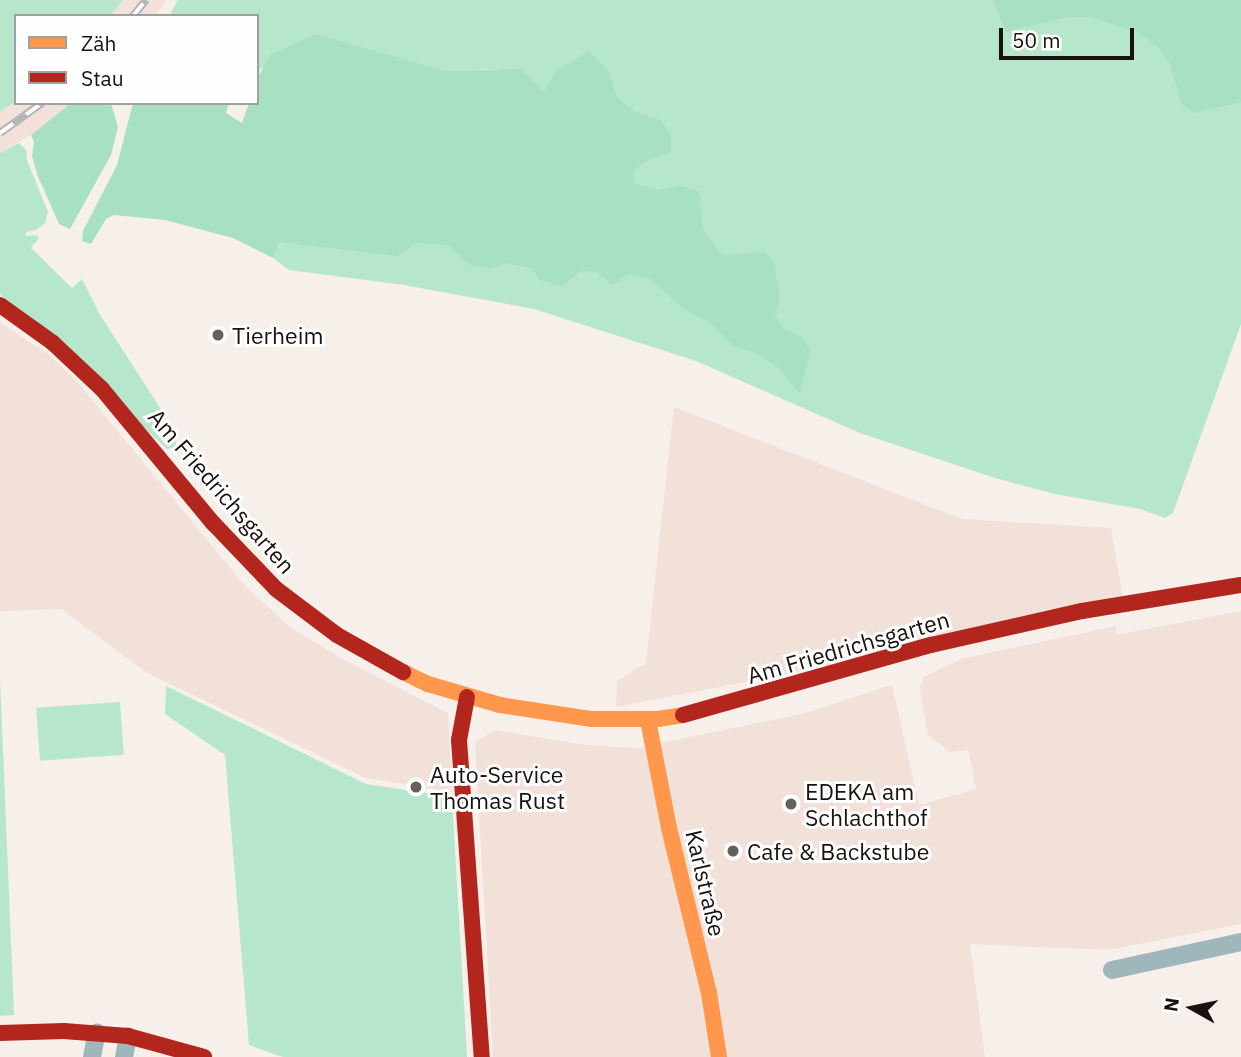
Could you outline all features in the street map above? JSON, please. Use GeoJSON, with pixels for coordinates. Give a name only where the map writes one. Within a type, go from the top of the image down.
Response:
{"type":"FeatureCollection","features":[{"type":"Feature","properties":{"kind":"street","name":"Am Friedrichsgarten"},"geometry":{"type":"LineString","coordinates":[[0,305],[43,335],[102,389],[213,523],[276,589],[315,620],[374,657],[428,684],[467,697],[563,716],[648,720],[721,708],[892,655],[1018,625],[1241,585]]}},
{"type":"Feature","properties":{"kind":"street"},"geometry":{"type":"LineString","coordinates":[[467,697],[459,740],[482,1057]]}},
{"type":"Feature","properties":{"kind":"street","name":"Karlstraße"},"geometry":{"type":"LineString","coordinates":[[648,720],[669,828],[709,993],[719,1057]]}},
{"type":"Feature","properties":{"kind":"street"},"geometry":{"type":"LineString","coordinates":[[1112,970],[1241,942]]}},
{"type":"Feature","properties":{"kind":"street"},"geometry":{"type":"LineString","coordinates":[[92,1057],[97,1032]]}},
{"type":"Feature","properties":{"kind":"street"},"geometry":{"type":"LineString","coordinates":[[0,1033],[97,1032],[128,1036],[204,1057]]}},
{"type":"Feature","properties":{"kind":"street"},"geometry":{"type":"LineString","coordinates":[[124,1057],[128,1036]]}},
{"type":"Feature","properties":{"kind":"shaded area"},"geometry":{"type":"Polygon","coordinates":[[[123,0],[166,0],[156,14],[111,14],[123,0]]]}},
{"type":"Feature","properties":{"kind":"shaded area"},"geometry":{"type":"Polygon","coordinates":[[[14,102],[14,105],[68,105],[31,135],[0,153],[0,112],[14,102]]]}},
{"type":"Feature","properties":{"kind":"shaded area"},"geometry":{"type":"Polygon","coordinates":[[[0,323],[47,353],[79,384],[245,586],[290,627],[342,659],[448,713],[452,792],[366,778],[149,674],[61,609],[0,611],[0,323]]]}},
{"type":"Feature","properties":{"kind":"shaded area"},"geometry":{"type":"Polygon","coordinates":[[[674,407],[962,519],[1111,528],[1123,598],[817,668],[616,707],[617,681],[646,663],[674,407]]]}},
{"type":"Feature","properties":{"kind":"shaded area"},"geometry":{"type":"Polygon","coordinates":[[[1241,611],[1241,924],[1108,950],[970,944],[985,1057],[493,1057],[475,742],[495,730],[586,745],[637,748],[802,714],[892,685],[919,805],[976,789],[968,750],[950,752],[928,735],[920,688],[924,677],[961,659],[1116,626],[1116,635],[1241,611]]]}},
{"type":"Feature","properties":{"kind":"green space"},"geometry":{"type":"Polygon","coordinates":[[[0,0],[123,0],[111,14],[14,14],[14,102],[0,112],[0,0]]]}},
{"type":"Feature","properties":{"kind":"green space"},"geometry":{"type":"Polygon","coordinates":[[[178,0],[1241,0],[1241,324],[1173,513],[1165,518],[1140,509],[1055,494],[995,478],[860,433],[696,361],[534,309],[404,285],[289,270],[273,258],[278,242],[499,69],[446,71],[393,57],[261,68],[259,74],[259,14],[170,14],[178,0]]]}},
{"type":"Feature","properties":{"kind":"green space"},"geometry":{"type":"Polygon","coordinates":[[[993,0],[1241,0],[1241,102],[1194,113],[1182,105],[1170,64],[1157,46],[1137,32],[1090,17],[1068,17],[1006,32],[993,0]]]}},
{"type":"Feature","properties":{"kind":"green space"},"geometry":{"type":"Polygon","coordinates":[[[315,34],[446,71],[521,69],[544,92],[556,71],[589,51],[608,70],[617,97],[635,112],[660,120],[671,134],[671,152],[648,160],[633,171],[634,183],[656,190],[682,186],[699,191],[703,229],[722,255],[765,252],[774,262],[780,299],[775,315],[784,329],[802,337],[810,350],[800,394],[778,367],[756,353],[732,345],[710,323],[681,307],[651,279],[628,274],[613,285],[597,272],[580,271],[563,286],[539,280],[532,268],[506,263],[491,269],[469,265],[448,245],[416,243],[398,256],[279,242],[273,258],[233,238],[165,220],[114,215],[106,219],[91,244],[82,241],[83,231],[117,165],[132,105],[228,105],[226,113],[242,123],[248,105],[259,105],[259,75],[270,55],[315,34]]]}},
{"type":"Feature","properties":{"kind":"green space"},"geometry":{"type":"Polygon","coordinates":[[[68,105],[112,105],[118,127],[111,155],[70,229],[59,224],[37,174],[32,156],[34,142],[31,135],[68,105]]]}},
{"type":"Feature","properties":{"kind":"green space"},"geometry":{"type":"Polygon","coordinates":[[[19,143],[26,150],[27,160],[48,212],[45,223],[36,230],[26,232],[26,236],[37,235],[39,238],[31,248],[72,288],[82,279],[99,313],[175,433],[176,445],[173,448],[167,449],[0,294],[0,153],[19,143]]]}},
{"type":"Feature","properties":{"kind":"green space"},"geometry":{"type":"Polygon","coordinates":[[[0,678],[14,1015],[0,1016],[0,678]]]}},
{"type":"Feature","properties":{"kind":"green space"},"geometry":{"type":"Polygon","coordinates":[[[166,686],[366,784],[452,797],[467,1057],[283,1057],[249,1045],[225,755],[165,714],[166,686]]]}},
{"type":"Feature","properties":{"kind":"green space"},"geometry":{"type":"Polygon","coordinates":[[[120,702],[124,755],[40,761],[36,708],[120,702]]]}},
{"type":"Feature","properties":{"kind":"railway"},"geometry":{"type":"LineString","coordinates":[[135,14],[146,0]]}},
{"type":"Feature","properties":{"kind":"railway"},"geometry":{"type":"LineString","coordinates":[[0,133],[39,105]]}},
{"type":"Feature","properties":{"kind":"traffic: slow"},"geometry":{"type":"LineString","coordinates":[[403,672],[428,684],[500,705],[592,719],[658,719],[683,715]]}},
{"type":"Feature","properties":{"kind":"traffic: slow"},"geometry":{"type":"LineString","coordinates":[[648,720],[669,828],[709,993],[719,1057]]}},
{"type":"Feature","properties":{"kind":"traffic: jam"},"geometry":{"type":"LineString","coordinates":[[0,305],[53,343],[102,389],[213,523],[276,589],[337,635],[403,672]]}},
{"type":"Feature","properties":{"kind":"traffic: jam"},"geometry":{"type":"LineString","coordinates":[[683,715],[931,645],[1082,611],[1241,585]]}},
{"type":"Feature","properties":{"kind":"traffic: jam"},"geometry":{"type":"LineString","coordinates":[[467,697],[459,740],[482,1057]]}},
{"type":"Feature","properties":{"kind":"traffic: jam"},"geometry":{"type":"LineString","coordinates":[[0,1033],[64,1031],[128,1036],[204,1057]]}},
{"type":"Feature","properties":{"kind":"place","name":"Tierheim"},"geometry":{"type":"Point","coordinates":[218,335]}},
{"type":"Feature","properties":{"kind":"place","name":"Auto-Service Thomas Rust"},"geometry":{"type":"Point","coordinates":[416,787]}},
{"type":"Feature","properties":{"kind":"place","name":"EDEKA am Schlachthof"},"geometry":{"type":"Point","coordinates":[791,804]}},
{"type":"Feature","properties":{"kind":"place","name":"Cafe & Backstube"},"geometry":{"type":"Point","coordinates":[733,851]}}]}
